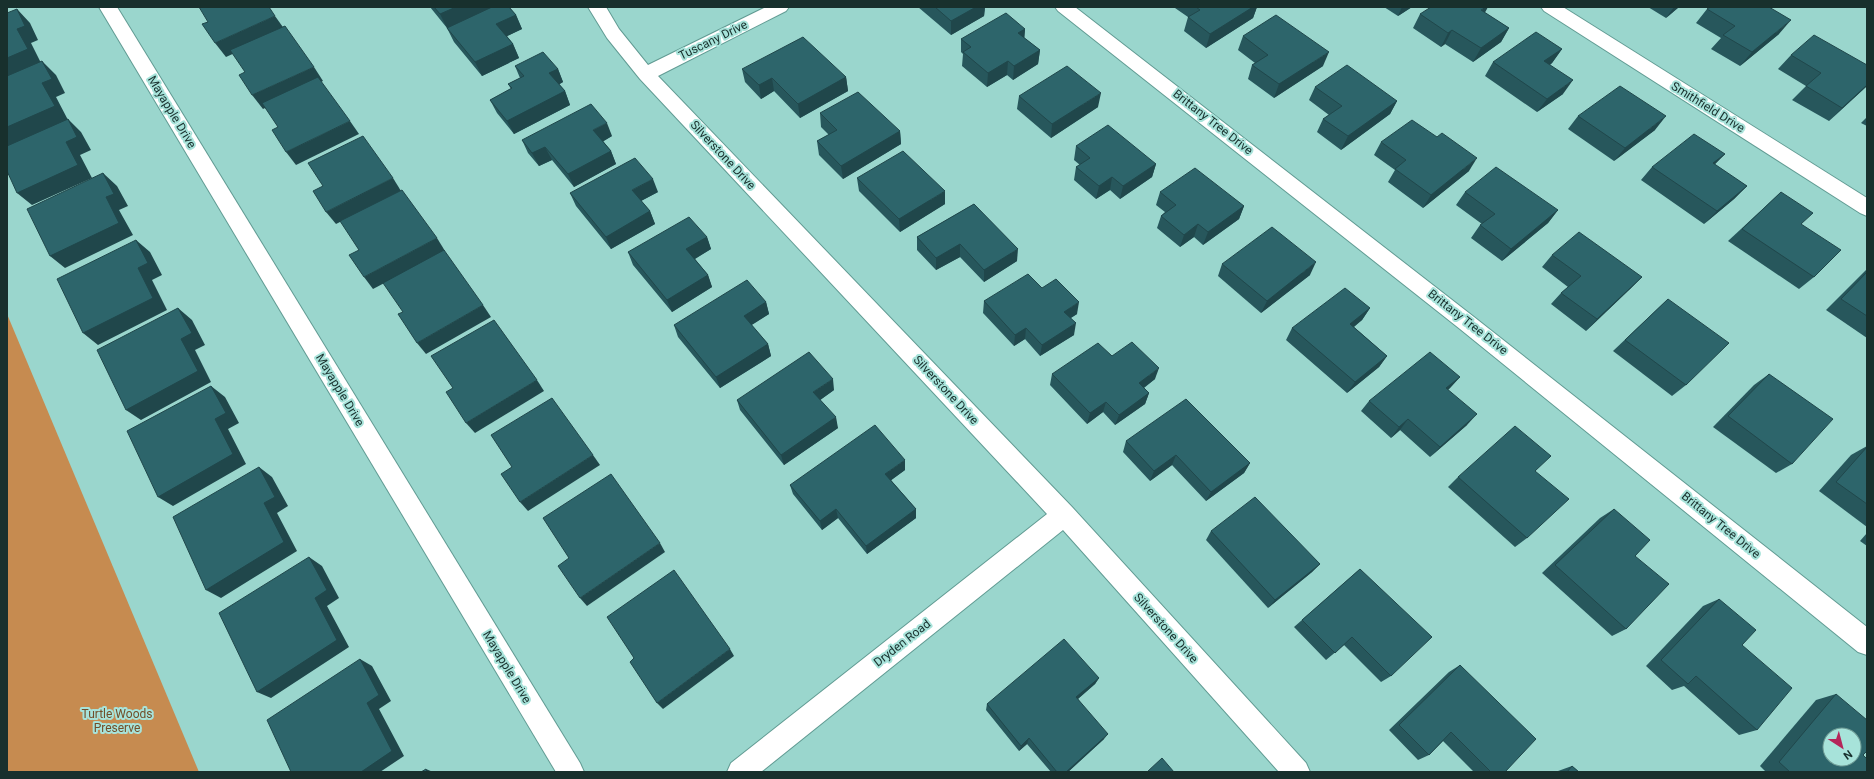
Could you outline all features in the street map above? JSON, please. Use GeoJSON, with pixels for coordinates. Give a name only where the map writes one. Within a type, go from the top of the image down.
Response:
{"type":"FeatureCollection","features":[{"type":"Feature","properties":{"kind":"street","name":"Mayapple Drive"},"geometry":{"type":"LineString","coordinates":[[108,7],[571,772]]}},
{"type":"Feature","properties":{"kind":"street","name":"Silverstone Drive"},"geometry":{"type":"LineString","coordinates":[[597,7],[603,21],[646,74],[1064,515],[1297,772]]}},
{"type":"Feature","properties":{"kind":"street","name":"Tuscany Drive"},"geometry":{"type":"LineString","coordinates":[[646,74],[780,7]]}},
{"type":"Feature","properties":{"kind":"street","name":"Brittany Tree Drive"},"geometry":{"type":"LineString","coordinates":[[1064,7],[1359,236],[1601,428],[1867,643]]}},
{"type":"Feature","properties":{"kind":"street","name":"Smithfield Drive"},"geometry":{"type":"LineString","coordinates":[[1550,7],[1867,208]]}},
{"type":"Feature","properties":{"kind":"street","name":"Dryden Road"},"geometry":{"type":"LineString","coordinates":[[740,772],[1064,515]]}},
{"type":"Feature","properties":{"kind":"green space","name":"Turtle Woods Preserve"},"geometry":{"type":"Polygon","coordinates":[[[7,314],[199,772],[7,772],[7,314]]]}},
{"type":"Feature","properties":{"kind":"building"},"geometry":{"type":"Polygon","coordinates":[[[199,7],[269,7],[275,16],[215,43],[202,24],[208,22],[199,7]]]}},
{"type":"Feature","properties":{"kind":"building"},"geometry":{"type":"Polygon","coordinates":[[[434,7],[456,7],[440,14],[434,7]]]}},
{"type":"Feature","properties":{"kind":"building"},"geometry":{"type":"Polygon","coordinates":[[[492,7],[509,7],[516,15],[496,24],[513,44],[475,62],[447,28],[492,7]]]}},
{"type":"Feature","properties":{"kind":"building"},"geometry":{"type":"Polygon","coordinates":[[[935,7],[976,7],[951,21],[935,7]]]}},
{"type":"Feature","properties":{"kind":"building"},"geometry":{"type":"Polygon","coordinates":[[[1196,7],[1253,7],[1210,34],[1188,17],[1200,10],[1196,7]]]}},
{"type":"Feature","properties":{"kind":"building"},"geometry":{"type":"Polygon","coordinates":[[[1431,7],[1486,7],[1481,10],[1509,28],[1481,48],[1452,30],[1448,33],[1420,14],[1431,7]]]}},
{"type":"Feature","properties":{"kind":"building"},"geometry":{"type":"Polygon","coordinates":[[[1710,7],[1769,7],[1791,20],[1752,52],[1723,35],[1735,26],[1707,9],[1710,7]]]}},
{"type":"Feature","properties":{"kind":"building"},"geometry":{"type":"Polygon","coordinates":[[[17,9],[25,26],[17,29],[28,49],[7,58],[7,13],[17,9]]]}},
{"type":"Feature","properties":{"kind":"building"},"geometry":{"type":"Polygon","coordinates":[[[1006,13],[1025,29],[1018,33],[1040,50],[1014,66],[1008,61],[988,73],[963,52],[971,47],[961,39],[1006,13]]]}},
{"type":"Feature","properties":{"kind":"building"},"geometry":{"type":"Polygon","coordinates":[[[1276,15],[1329,52],[1279,84],[1252,65],[1268,55],[1243,36],[1276,15]]]}},
{"type":"Feature","properties":{"kind":"building"},"geometry":{"type":"Polygon","coordinates":[[[285,26],[314,67],[252,95],[239,75],[245,72],[230,50],[285,26]]]}},
{"type":"Feature","properties":{"kind":"building"},"geometry":{"type":"Polygon","coordinates":[[[1536,32],[1562,49],[1544,61],[1573,80],[1547,99],[1493,62],[1536,32]]]}},
{"type":"Feature","properties":{"kind":"building"},"geometry":{"type":"Polygon","coordinates":[[[1814,35],[1867,65],[1867,85],[1842,108],[1806,86],[1821,73],[1791,55],[1814,35]]]}},
{"type":"Feature","properties":{"kind":"building"},"geometry":{"type":"Polygon","coordinates":[[[803,37],[846,77],[798,104],[772,78],[759,85],[742,69],[803,37]]]}},
{"type":"Feature","properties":{"kind":"building"},"geometry":{"type":"Polygon","coordinates":[[[543,52],[558,69],[549,73],[565,91],[507,121],[490,100],[512,88],[508,84],[524,76],[515,66],[543,52]]]}},
{"type":"Feature","properties":{"kind":"building"},"geometry":{"type":"Polygon","coordinates":[[[42,61],[52,79],[42,83],[55,106],[7,127],[7,76],[42,61]]]}},
{"type":"Feature","properties":{"kind":"building"},"geometry":{"type":"Polygon","coordinates":[[[1347,65],[1397,101],[1348,136],[1323,119],[1342,106],[1315,87],[1347,65]]]}},
{"type":"Feature","properties":{"kind":"building"},"geometry":{"type":"Polygon","coordinates":[[[1067,66],[1101,93],[1052,124],[1019,96],[1067,66]]]}},
{"type":"Feature","properties":{"kind":"building"},"geometry":{"type":"Polygon","coordinates":[[[318,77],[350,121],[286,152],[272,130],[278,127],[262,103],[318,77]]]}},
{"type":"Feature","properties":{"kind":"building"},"geometry":{"type":"Polygon","coordinates":[[[1620,86],[1666,116],[1625,148],[1578,116],[1620,86]]]}},
{"type":"Feature","properties":{"kind":"building"},"geometry":{"type":"Polygon","coordinates":[[[858,92],[900,131],[841,166],[817,141],[837,130],[820,113],[858,92]]]}},
{"type":"Feature","properties":{"kind":"building"},"geometry":{"type":"Polygon","coordinates":[[[591,104],[607,123],[593,130],[611,151],[568,174],[545,147],[532,153],[522,140],[591,104]]]}},
{"type":"Feature","properties":{"kind":"building"},"geometry":{"type":"Polygon","coordinates":[[[68,119],[77,137],[66,142],[78,165],[17,193],[7,171],[7,146],[68,119]]]}},
{"type":"Feature","properties":{"kind":"building"},"geometry":{"type":"Polygon","coordinates":[[[1412,120],[1437,137],[1442,133],[1477,158],[1431,195],[1395,169],[1406,160],[1381,142],[1412,120]]]}},
{"type":"Feature","properties":{"kind":"building"},"geometry":{"type":"Polygon","coordinates":[[[1108,125],[1156,164],[1123,186],[1112,177],[1099,186],[1076,167],[1090,158],[1076,146],[1108,125]]]}},
{"type":"Feature","properties":{"kind":"building"},"geometry":{"type":"Polygon","coordinates":[[[1694,134],[1725,154],[1713,163],[1747,186],[1717,211],[1652,167],[1694,134]]]}},
{"type":"Feature","properties":{"kind":"building"},"geometry":{"type":"Polygon","coordinates":[[[363,136],[393,178],[326,212],[313,191],[323,186],[308,163],[363,136]]]}},
{"type":"Feature","properties":{"kind":"building"},"geometry":{"type":"Polygon","coordinates":[[[903,151],[945,191],[899,219],[857,178],[903,151]]]}},
{"type":"Feature","properties":{"kind":"building"},"geometry":{"type":"Polygon","coordinates":[[[635,158],[653,179],[632,190],[650,211],[606,237],[570,193],[635,158]]]}},
{"type":"Feature","properties":{"kind":"building"},"geometry":{"type":"Polygon","coordinates":[[[1496,167],[1558,210],[1511,249],[1480,225],[1495,214],[1465,192],[1496,167]]]}},
{"type":"Feature","properties":{"kind":"building"},"geometry":{"type":"Polygon","coordinates":[[[1195,168],[1244,206],[1208,232],[1198,224],[1184,235],[1161,216],[1176,205],[1160,192],[1195,168]]]}},
{"type":"Feature","properties":{"kind":"building"},"geometry":{"type":"Polygon","coordinates":[[[103,173],[114,194],[106,197],[119,223],[50,256],[27,209],[103,173]]]}},
{"type":"Feature","properties":{"kind":"building"},"geometry":{"type":"Polygon","coordinates":[[[402,190],[437,238],[364,277],[349,255],[359,250],[340,221],[402,190]]]}},
{"type":"Feature","properties":{"kind":"building"},"geometry":{"type":"Polygon","coordinates":[[[1781,192],[1813,213],[1801,224],[1841,250],[1814,277],[1742,229],[1781,192]]]}},
{"type":"Feature","properties":{"kind":"building"},"geometry":{"type":"Polygon","coordinates":[[[974,204],[1018,249],[984,270],[960,244],[936,258],[917,237],[974,204]]]}},
{"type":"Feature","properties":{"kind":"building"},"geometry":{"type":"Polygon","coordinates":[[[689,217],[707,237],[686,249],[708,275],[667,300],[628,252],[689,217]]]}},
{"type":"Feature","properties":{"kind":"building"},"geometry":{"type":"Polygon","coordinates":[[[1272,227],[1316,262],[1267,301],[1222,264],[1272,227]]]}},
{"type":"Feature","properties":{"kind":"building"},"geometry":{"type":"Polygon","coordinates":[[[1579,232],[1642,277],[1597,319],[1561,293],[1581,276],[1552,255],[1579,232]]]}},
{"type":"Feature","properties":{"kind":"building"},"geometry":{"type":"Polygon","coordinates":[[[136,240],[148,263],[138,268],[153,298],[83,333],[57,279],[136,240]]]}},
{"type":"Feature","properties":{"kind":"building"},"geometry":{"type":"Polygon","coordinates":[[[444,250],[483,305],[417,343],[398,314],[403,312],[383,283],[444,250]]]}},
{"type":"Feature","properties":{"kind":"building"},"geometry":{"type":"Polygon","coordinates":[[[1867,272],[1867,316],[1841,299],[1867,272]]]}},
{"type":"Feature","properties":{"kind":"building"},"geometry":{"type":"Polygon","coordinates":[[[1028,274],[1042,288],[1056,279],[1079,302],[1064,312],[1076,323],[1042,345],[1026,328],[1015,335],[984,301],[1028,274]]]}},
{"type":"Feature","properties":{"kind":"building"},"geometry":{"type":"Polygon","coordinates":[[[747,280],[766,302],[744,316],[768,344],[716,377],[674,325],[747,280]]]}},
{"type":"Feature","properties":{"kind":"building"},"geometry":{"type":"Polygon","coordinates":[[[1345,288],[1370,308],[1350,324],[1387,356],[1355,382],[1292,328],[1345,288]]]}},
{"type":"Feature","properties":{"kind":"building"},"geometry":{"type":"Polygon","coordinates":[[[1668,299],[1729,343],[1686,385],[1625,340],[1668,299]]]}},
{"type":"Feature","properties":{"kind":"building"},"geometry":{"type":"Polygon","coordinates":[[[178,308],[192,333],[181,339],[198,371],[126,410],[97,350],[178,308]]]}},
{"type":"Feature","properties":{"kind":"building"},"geometry":{"type":"Polygon","coordinates":[[[494,320],[537,380],[466,423],[446,392],[453,388],[431,356],[494,320]]]}},
{"type":"Feature","properties":{"kind":"building"},"geometry":{"type":"Polygon","coordinates":[[[1132,342],[1159,368],[1139,383],[1149,393],[1119,415],[1106,402],[1090,413],[1052,374],[1098,343],[1112,356],[1132,342]]]}},
{"type":"Feature","properties":{"kind":"building"},"geometry":{"type":"Polygon","coordinates":[[[809,352],[833,379],[813,392],[836,417],[781,455],[737,400],[809,352]]]}},
{"type":"Feature","properties":{"kind":"building"},"geometry":{"type":"Polygon","coordinates":[[[1430,352],[1460,377],[1446,388],[1477,414],[1440,447],[1408,419],[1399,427],[1369,401],[1430,352]]]}},
{"type":"Feature","properties":{"kind":"building"},"geometry":{"type":"Polygon","coordinates":[[[1769,374],[1833,419],[1792,464],[1728,416],[1769,374]]]}},
{"type":"Feature","properties":{"kind":"building"},"geometry":{"type":"Polygon","coordinates":[[[211,386],[226,413],[215,419],[233,454],[158,497],[127,431],[211,386]]]}},
{"type":"Feature","properties":{"kind":"building"},"geometry":{"type":"Polygon","coordinates":[[[552,398],[593,455],[520,502],[501,474],[512,467],[491,435],[552,398]]]}},
{"type":"Feature","properties":{"kind":"building"},"geometry":{"type":"Polygon","coordinates":[[[1186,399],[1250,463],[1211,492],[1176,455],[1154,471],[1126,441],[1186,399]]]}},
{"type":"Feature","properties":{"kind":"building"},"geometry":{"type":"Polygon","coordinates":[[[875,425],[905,460],[885,474],[916,509],[866,546],[836,509],[820,521],[790,485],[875,425]]]}},
{"type":"Feature","properties":{"kind":"building"},"geometry":{"type":"Polygon","coordinates":[[[1515,426],[1551,456],[1535,471],[1569,499],[1527,538],[1458,477],[1515,426]]]}},
{"type":"Feature","properties":{"kind":"building"},"geometry":{"type":"Polygon","coordinates":[[[1867,447],[1867,504],[1836,482],[1867,447]]]}},
{"type":"Feature","properties":{"kind":"building"},"geometry":{"type":"Polygon","coordinates":[[[259,467],[275,497],[264,503],[284,542],[206,590],[173,517],[259,467]]]}},
{"type":"Feature","properties":{"kind":"building"},"geometry":{"type":"Polygon","coordinates":[[[611,474],[660,543],[580,598],[558,566],[569,558],[543,518],[611,474]]]}},
{"type":"Feature","properties":{"kind":"building"},"geometry":{"type":"Polygon","coordinates":[[[1255,497],[1320,564],[1275,600],[1211,531],[1255,497]]]}},
{"type":"Feature","properties":{"kind":"building"},"geometry":{"type":"Polygon","coordinates":[[[1614,509],[1650,540],[1635,556],[1669,584],[1626,629],[1555,565],[1614,509]]]}},
{"type":"Feature","properties":{"kind":"building"},"geometry":{"type":"Polygon","coordinates":[[[309,557],[327,590],[315,598],[337,640],[257,692],[219,613],[309,557]]]}},
{"type":"Feature","properties":{"kind":"building"},"geometry":{"type":"Polygon","coordinates":[[[1360,569],[1432,637],[1391,676],[1352,637],[1335,653],[1302,620],[1360,569]]]}},
{"type":"Feature","properties":{"kind":"building"},"geometry":{"type":"Polygon","coordinates":[[[674,570],[730,649],[657,703],[630,662],[634,658],[607,617],[674,570]]]}},
{"type":"Feature","properties":{"kind":"building"},"geometry":{"type":"Polygon","coordinates":[[[1719,599],[1756,630],[1742,645],[1792,688],[1757,730],[1696,676],[1688,684],[1661,660],[1719,599]]]}},
{"type":"Feature","properties":{"kind":"building"},"geometry":{"type":"Polygon","coordinates":[[[1064,639],[1099,678],[1076,697],[1108,734],[1066,772],[1057,772],[1029,738],[1021,746],[987,704],[1064,639]]]}},
{"type":"Feature","properties":{"kind":"building"},"geometry":{"type":"Polygon","coordinates":[[[360,659],[379,695],[367,703],[392,751],[361,772],[291,772],[267,720],[360,659]]]}},
{"type":"Feature","properties":{"kind":"building"},"geometry":{"type":"Polygon","coordinates":[[[1460,665],[1536,739],[1505,772],[1491,772],[1451,732],[1429,755],[1399,725],[1460,665]]]}},
{"type":"Feature","properties":{"kind":"building"},"geometry":{"type":"Polygon","coordinates":[[[1836,694],[1867,720],[1867,751],[1863,755],[1867,759],[1867,772],[1790,772],[1779,762],[1836,694]]]}},
{"type":"Feature","properties":{"kind":"building"},"geometry":{"type":"Polygon","coordinates":[[[1162,758],[1174,772],[1147,772],[1162,758]]]}},
{"type":"Feature","properties":{"kind":"building"},"geometry":{"type":"Polygon","coordinates":[[[1572,766],[1579,772],[1567,772],[1572,766]]]}}]}
